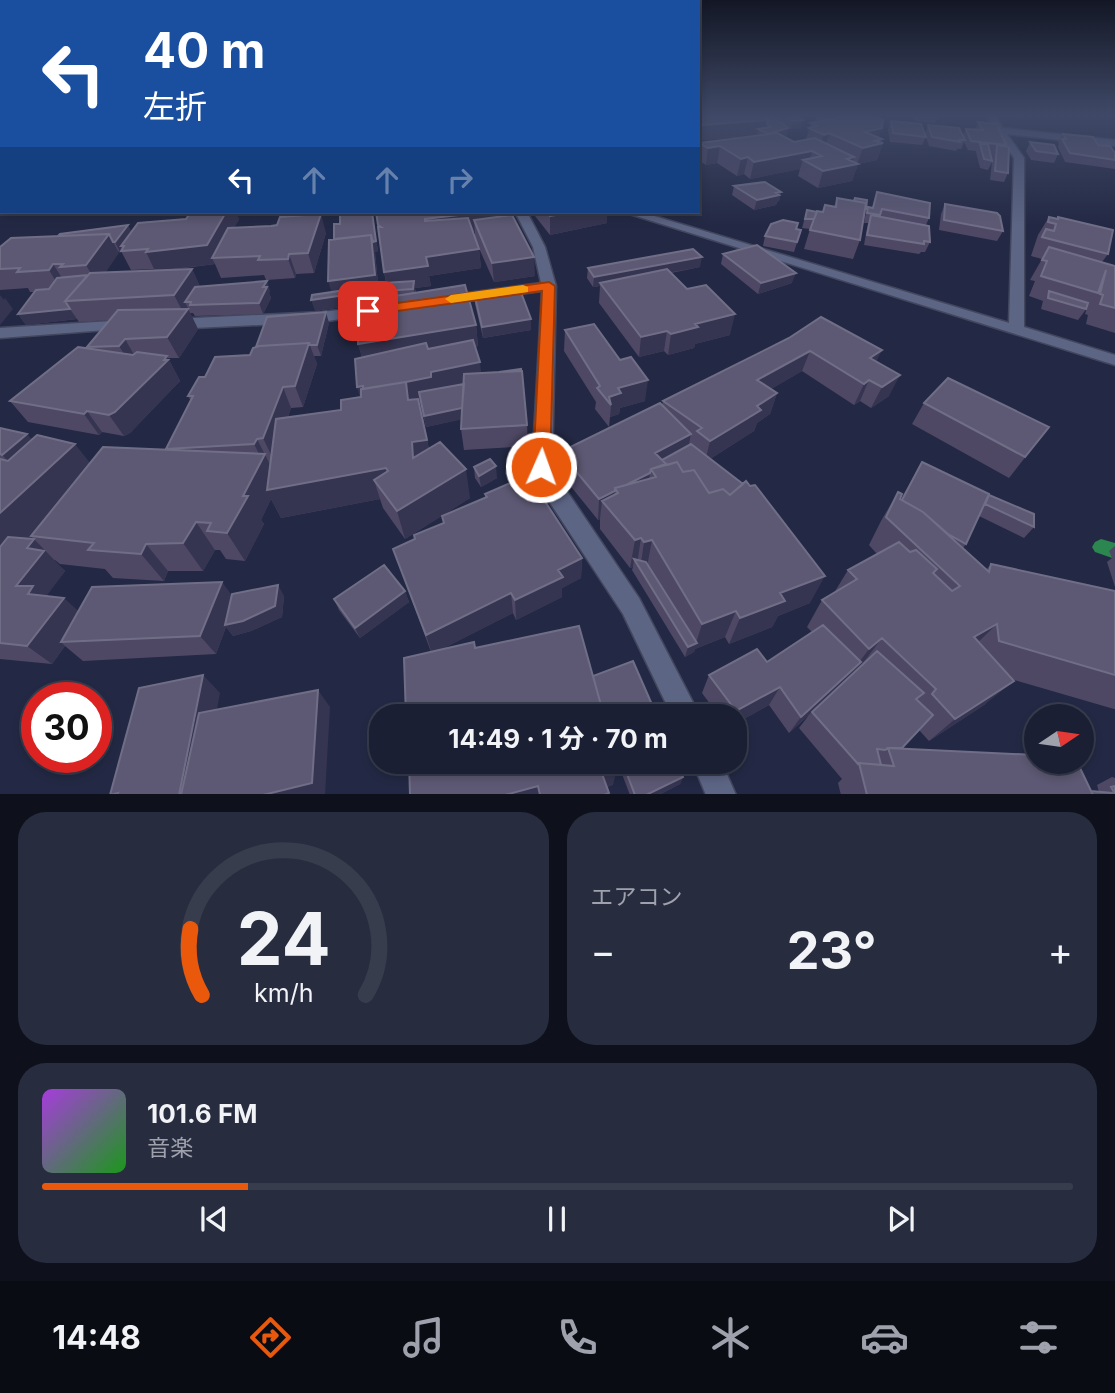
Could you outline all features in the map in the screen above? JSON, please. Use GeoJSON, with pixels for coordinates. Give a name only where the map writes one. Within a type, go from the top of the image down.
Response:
{"type":"FeatureCollection","features":[{"type":"Feature","properties":{"kind":"street"},"geometry":{"type":"LineString","coordinates":[[1015,152],[1019,158],[1016,330]]}},
{"type":"Feature","properties":{"kind":"street"},"geometry":{"type":"LineString","coordinates":[[522,214],[540,247],[549,286],[541,467],[550,486],[631,606],[680,704]]}},
{"type":"Feature","properties":{"kind":"street"},"geometry":{"type":"LineString","coordinates":[[636,214],[1115,360]]}},
{"type":"Feature","properties":{"kind":"street"},"geometry":{"type":"LineString","coordinates":[[424,303],[549,286]]}},
{"type":"Feature","properties":{"kind":"street"},"geometry":{"type":"LineString","coordinates":[[0,333],[321,317],[399,306]]}},
{"type":"Feature","properties":{"kind":"street"},"geometry":{"type":"LineString","coordinates":[[712,774],[721,794]]}},
{"type":"Feature","properties":{"kind":"building"},"geometry":{"type":"Polygon","coordinates":[[[730,152],[806,152],[754,162],[748,157],[741,159],[730,152]]]}},
{"type":"Feature","properties":{"kind":"building"},"geometry":{"type":"Polygon","coordinates":[[[814,152],[844,152],[854,157],[847,159],[858,164],[823,171],[803,160],[822,156],[814,152]]]}},
{"type":"Feature","properties":{"kind":"building"},"geometry":{"type":"Polygon","coordinates":[[[982,152],[990,152],[992,161],[984,159],[982,152]]]}},
{"type":"Feature","properties":{"kind":"building"},"geometry":{"type":"Polygon","coordinates":[[[996,152],[1009,152],[1008,173],[995,171],[996,152]]]}},
{"type":"Feature","properties":{"kind":"building"},"geometry":{"type":"Polygon","coordinates":[[[1114,152],[1115,160],[1070,153],[1114,152]]]}},
{"type":"Feature","properties":{"kind":"building"},"geometry":{"type":"Polygon","coordinates":[[[765,182],[781,192],[776,193],[779,195],[757,200],[734,186],[765,182]]]}},
{"type":"Feature","properties":{"kind":"building"},"geometry":{"type":"Polygon","coordinates":[[[877,192],[930,203],[929,218],[882,209],[880,215],[867,213],[868,207],[873,208],[877,192]]]}},
{"type":"Feature","properties":{"kind":"building"},"geometry":{"type":"Polygon","coordinates":[[[837,198],[866,203],[860,240],[810,230],[817,211],[823,212],[825,205],[836,207],[837,198]]]}},
{"type":"Feature","properties":{"kind":"building"},"geometry":{"type":"Polygon","coordinates":[[[855,198],[867,200],[866,210],[866,203],[854,201],[855,198]]]}},
{"type":"Feature","properties":{"kind":"building"},"geometry":{"type":"Polygon","coordinates":[[[945,204],[997,213],[1003,231],[944,220],[945,204]]]}},
{"type":"Feature","properties":{"kind":"building"},"geometry":{"type":"Polygon","coordinates":[[[807,210],[817,212],[814,219],[805,219],[807,210]]]}},
{"type":"Feature","properties":{"kind":"building"},"geometry":{"type":"Polygon","coordinates":[[[190,214],[225,214],[207,245],[146,252],[148,249],[121,251],[124,246],[121,246],[138,223],[186,219],[190,214]]]}},
{"type":"Feature","properties":{"kind":"building"},"geometry":{"type":"Polygon","coordinates":[[[321,214],[308,253],[289,254],[288,259],[258,260],[260,256],[212,258],[228,228],[271,226],[277,225],[280,217],[321,214]]]}},
{"type":"Feature","properties":{"kind":"building"},"geometry":{"type":"Polygon","coordinates":[[[340,214],[372,214],[376,241],[373,242],[371,235],[334,239],[334,224],[340,224],[340,214]]]}},
{"type":"Feature","properties":{"kind":"building"},"geometry":{"type":"Polygon","coordinates":[[[376,214],[467,214],[425,221],[468,218],[479,249],[426,257],[428,266],[384,272],[378,227],[381,227],[378,225],[376,214]]]}},
{"type":"Feature","properties":{"kind":"building"},"geometry":{"type":"Polygon","coordinates":[[[512,215],[534,257],[492,263],[474,220],[512,215]]]}},
{"type":"Feature","properties":{"kind":"building"},"geometry":{"type":"Polygon","coordinates":[[[871,215],[929,226],[930,242],[924,241],[924,244],[867,235],[871,215]]]}},
{"type":"Feature","properties":{"kind":"building"},"geometry":{"type":"Polygon","coordinates":[[[1049,217],[1113,230],[1108,254],[1042,237],[1046,229],[1054,231],[1056,224],[1048,222],[1049,217]]]}},
{"type":"Feature","properties":{"kind":"building"},"geometry":{"type":"Polygon","coordinates":[[[783,220],[798,223],[796,229],[801,230],[797,242],[765,236],[771,224],[783,220]]]}},
{"type":"Feature","properties":{"kind":"building"},"geometry":{"type":"Polygon","coordinates":[[[128,225],[115,242],[109,234],[58,236],[60,234],[128,225]]]}},
{"type":"Feature","properties":{"kind":"building"},"geometry":{"type":"Polygon","coordinates":[[[109,234],[86,265],[60,267],[63,264],[53,264],[49,270],[17,272],[20,268],[0,269],[0,247],[11,238],[109,234]]]}},
{"type":"Feature","properties":{"kind":"building"},"geometry":{"type":"Polygon","coordinates":[[[371,235],[375,275],[328,281],[329,240],[371,235]]]}},
{"type":"Feature","properties":{"kind":"building"},"geometry":{"type":"Polygon","coordinates":[[[757,245],[796,273],[761,283],[723,254],[757,245]]]}},
{"type":"Feature","properties":{"kind":"building"},"geometry":{"type":"Polygon","coordinates":[[[1049,247],[1115,266],[1115,308],[1100,304],[1106,270],[1098,293],[1041,276],[1047,261],[1042,260],[1049,247]]]}},
{"type":"Feature","properties":{"kind":"building"},"geometry":{"type":"Polygon","coordinates":[[[693,249],[702,257],[594,277],[588,268],[693,249]]]}},
{"type":"Feature","properties":{"kind":"building"},"geometry":{"type":"Polygon","coordinates":[[[192,269],[174,295],[65,301],[90,273],[192,269]]]}},
{"type":"Feature","properties":{"kind":"building"},"geometry":{"type":"Polygon","coordinates":[[[667,269],[687,289],[706,285],[735,314],[695,324],[698,327],[671,334],[667,331],[641,337],[600,283],[667,269]]]}},
{"type":"Feature","properties":{"kind":"building"},"geometry":{"type":"Polygon","coordinates":[[[88,275],[65,301],[70,309],[18,314],[36,290],[49,289],[57,278],[88,275]]]}},
{"type":"Feature","properties":{"kind":"building"},"geometry":{"type":"Polygon","coordinates":[[[267,281],[259,303],[190,305],[191,302],[185,302],[195,287],[267,281]]]}},
{"type":"Feature","properties":{"kind":"building"},"geometry":{"type":"Polygon","coordinates":[[[414,281],[413,289],[383,291],[384,283],[414,281]]]}},
{"type":"Feature","properties":{"kind":"building"},"geometry":{"type":"Polygon","coordinates":[[[465,285],[476,325],[358,344],[357,302],[465,285]]]}},
{"type":"Feature","properties":{"kind":"building"},"geometry":{"type":"Polygon","coordinates":[[[373,286],[373,291],[311,300],[312,295],[373,286]]]}},
{"type":"Feature","properties":{"kind":"building"},"geometry":{"type":"Polygon","coordinates":[[[519,287],[531,319],[482,327],[474,293],[519,287]]]}},
{"type":"Feature","properties":{"kind":"building"},"geometry":{"type":"Polygon","coordinates":[[[1049,291],[1088,303],[1086,309],[1048,298],[1049,291]]]}},
{"type":"Feature","properties":{"kind":"building"},"geometry":{"type":"Polygon","coordinates":[[[188,309],[167,337],[125,339],[119,346],[87,347],[118,310],[188,309]]]}},
{"type":"Feature","properties":{"kind":"building"},"geometry":{"type":"Polygon","coordinates":[[[326,312],[317,345],[309,343],[256,347],[267,317],[326,312]]]}},
{"type":"Feature","properties":{"kind":"building"},"geometry":{"type":"Polygon","coordinates":[[[821,317],[882,350],[870,358],[900,375],[882,387],[869,380],[864,384],[810,351],[757,380],[777,393],[757,406],[761,410],[710,441],[697,431],[702,428],[663,401],[789,338],[821,317]]]}},
{"type":"Feature","properties":{"kind":"building"},"geometry":{"type":"Polygon","coordinates":[[[594,324],[620,360],[631,357],[648,380],[618,388],[621,393],[609,397],[611,405],[597,388],[600,386],[565,330],[594,324]]]}},
{"type":"Feature","properties":{"kind":"building"},"geometry":{"type":"Polygon","coordinates":[[[473,340],[480,362],[431,372],[431,377],[363,389],[363,386],[357,387],[355,359],[426,343],[428,349],[473,340]]]}},
{"type":"Feature","properties":{"kind":"building"},"geometry":{"type":"Polygon","coordinates":[[[309,343],[295,386],[283,387],[263,438],[257,439],[254,444],[166,449],[193,396],[188,396],[199,377],[205,377],[215,357],[250,355],[253,348],[259,346],[309,343]]]}},
{"type":"Feature","properties":{"kind":"building"},"geometry":{"type":"Polygon","coordinates":[[[78,347],[133,355],[137,352],[167,356],[164,360],[168,360],[109,415],[87,411],[84,414],[10,401],[78,347]]]}},
{"type":"Feature","properties":{"kind":"building"},"geometry":{"type":"Polygon","coordinates":[[[522,371],[527,425],[461,429],[464,374],[522,371]]]}},
{"type":"Feature","properties":{"kind":"building"},"geometry":{"type":"Polygon","coordinates":[[[948,378],[1049,427],[1025,457],[924,403],[948,378]]]}},
{"type":"Feature","properties":{"kind":"building"},"geometry":{"type":"Polygon","coordinates":[[[406,382],[408,400],[418,399],[427,440],[412,442],[413,458],[440,442],[466,469],[397,511],[374,480],[388,471],[386,468],[267,490],[276,419],[341,410],[341,400],[361,397],[361,389],[406,382]]]}},
{"type":"Feature","properties":{"kind":"building"},"geometry":{"type":"Polygon","coordinates":[[[464,384],[462,408],[424,416],[419,392],[464,384]]]}},
{"type":"Feature","properties":{"kind":"building"},"geometry":{"type":"Polygon","coordinates":[[[660,403],[691,434],[655,453],[666,464],[651,469],[650,473],[615,488],[615,491],[599,499],[560,452],[660,403]]]}},
{"type":"Feature","properties":{"kind":"building"},"geometry":{"type":"Polygon","coordinates":[[[0,428],[27,434],[2,455],[0,428]]]}},
{"type":"Feature","properties":{"kind":"building"},"geometry":{"type":"Polygon","coordinates":[[[37,435],[75,444],[0,513],[0,459],[8,461],[37,435]]]}},
{"type":"Feature","properties":{"kind":"building"},"geometry":{"type":"Polygon","coordinates":[[[691,444],[743,484],[730,495],[723,489],[709,493],[694,470],[683,472],[677,462],[667,465],[662,460],[691,444]]]}},
{"type":"Feature","properties":{"kind":"building"},"geometry":{"type":"Polygon","coordinates":[[[103,447],[265,454],[243,496],[248,496],[227,533],[207,531],[211,523],[196,522],[183,543],[146,544],[141,554],[88,550],[94,543],[31,536],[103,447]]]}},
{"type":"Feature","properties":{"kind":"building"},"geometry":{"type":"Polygon","coordinates":[[[490,459],[496,466],[479,476],[474,467],[490,459]]]}},
{"type":"Feature","properties":{"kind":"building"},"geometry":{"type":"Polygon","coordinates":[[[677,462],[683,472],[694,470],[709,493],[723,489],[730,495],[746,481],[750,486],[755,485],[825,576],[780,593],[785,601],[740,618],[736,611],[702,624],[652,540],[635,540],[602,501],[618,493],[615,488],[656,477],[651,469],[677,462]]]}},
{"type":"Feature","properties":{"kind":"building"},"geometry":{"type":"Polygon","coordinates":[[[922,462],[989,494],[966,544],[902,500],[922,462]]]}},
{"type":"Feature","properties":{"kind":"building"},"geometry":{"type":"Polygon","coordinates":[[[522,478],[526,485],[533,483],[582,558],[558,570],[563,577],[515,600],[511,593],[426,635],[393,549],[415,539],[414,535],[444,523],[442,516],[487,497],[485,494],[522,478]]]}},
{"type":"Feature","properties":{"kind":"building"},"geometry":{"type":"Polygon","coordinates":[[[898,492],[902,494],[900,499],[923,512],[989,572],[991,564],[1115,591],[1115,675],[999,641],[997,624],[974,637],[1014,681],[955,719],[932,694],[936,689],[882,638],[869,649],[822,600],[857,579],[848,570],[899,542],[910,552],[916,550],[937,569],[933,573],[952,591],[960,586],[886,517],[898,492]]]}},
{"type":"Feature","properties":{"kind":"building"},"geometry":{"type":"Polygon","coordinates":[[[989,495],[1034,514],[1034,527],[985,504],[989,495]]]}},
{"type":"Feature","properties":{"kind":"building"},"geometry":{"type":"Polygon","coordinates":[[[8,537],[34,539],[27,548],[44,551],[16,586],[33,586],[28,594],[64,598],[27,646],[0,643],[0,547],[8,537]]]}},
{"type":"Feature","properties":{"kind":"building"},"geometry":{"type":"Polygon","coordinates":[[[634,559],[646,562],[697,643],[688,647],[634,559]]]}},
{"type":"Feature","properties":{"kind":"building"},"geometry":{"type":"Polygon","coordinates":[[[384,565],[405,591],[355,628],[334,599],[384,565]]]}},
{"type":"Feature","properties":{"kind":"building"},"geometry":{"type":"Polygon","coordinates":[[[222,582],[200,636],[61,642],[92,587],[222,582]]]}},
{"type":"Feature","properties":{"kind":"building"},"geometry":{"type":"Polygon","coordinates":[[[278,585],[275,606],[243,621],[225,625],[232,594],[278,585]]]}},
{"type":"Feature","properties":{"kind":"building"},"geometry":{"type":"Polygon","coordinates":[[[823,625],[861,662],[801,717],[780,687],[747,705],[731,704],[709,675],[757,649],[767,662],[823,625]]]}},
{"type":"Feature","properties":{"kind":"building"},"geometry":{"type":"Polygon","coordinates":[[[579,626],[601,704],[406,704],[404,658],[474,642],[475,648],[579,626]]]}},
{"type":"Feature","properties":{"kind":"building"},"geometry":{"type":"Polygon","coordinates":[[[877,651],[924,693],[916,699],[933,715],[902,748],[877,749],[881,765],[858,764],[812,712],[877,651]]]}},
{"type":"Feature","properties":{"kind":"building"},"geometry":{"type":"Polygon","coordinates":[[[633,661],[652,704],[601,704],[593,676],[633,661]]]}},
{"type":"Feature","properties":{"kind":"building"},"geometry":{"type":"Polygon","coordinates":[[[203,675],[179,794],[110,794],[139,688],[203,675]]]}},
{"type":"Feature","properties":{"kind":"building"},"geometry":{"type":"Polygon","coordinates":[[[318,690],[312,783],[267,794],[181,794],[199,713],[318,690]]]}},
{"type":"Feature","properties":{"kind":"building"},"geometry":{"type":"Polygon","coordinates":[[[888,748],[1024,754],[1024,774],[1083,774],[1093,794],[867,794],[859,763],[894,766],[888,748]]]}},
{"type":"Feature","properties":{"kind":"building"},"geometry":{"type":"Polygon","coordinates":[[[409,774],[602,774],[609,793],[540,794],[538,786],[509,794],[410,794],[409,774]]]}},
{"type":"Feature","properties":{"kind":"building"},"geometry":{"type":"Polygon","coordinates":[[[627,774],[682,774],[683,777],[648,794],[635,794],[627,774]]]}},
{"type":"Feature","properties":{"kind":"building"},"geometry":{"type":"Polygon","coordinates":[[[1091,791],[1112,794],[1092,794],[1091,791]]]}},
{"type":"Feature","properties":{"kind":"waterway"},"geometry":{"type":"LineString","coordinates":[[1101,547],[1115,551]]}},
{"type":"Feature","properties":{"kind":"slow traffic"},"geometry":{"type":"LineString","coordinates":[[451,299],[523,289]]}},
{"type":"Feature","properties":{"kind":"route"},"geometry":{"type":"LineString","coordinates":[[368,311],[549,286],[541,467]]}}]}
